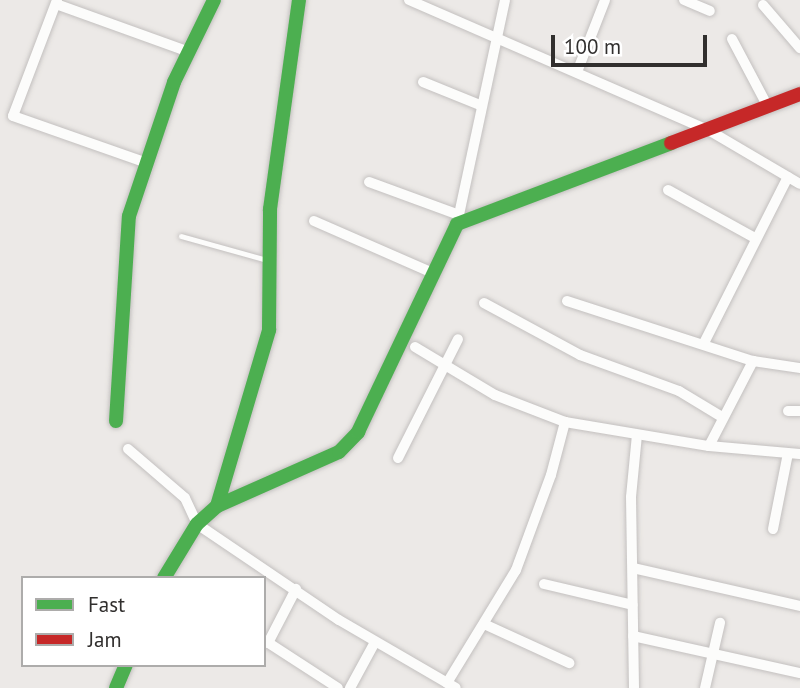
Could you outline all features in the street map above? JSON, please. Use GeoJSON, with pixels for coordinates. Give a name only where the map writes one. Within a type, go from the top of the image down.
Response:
{"type":"FeatureCollection","features":[{"type":"Feature","properties":{"kind":"street"},"geometry":{"type":"LineString","coordinates":[[116,421],[123,260],[129,216],[189,52],[214,0]]}},
{"type":"Feature","properties":{"kind":"street"},"geometry":{"type":"LineString","coordinates":[[217,506],[269,330],[271,209],[299,0]]}},
{"type":"Feature","properties":{"kind":"street"},"geometry":{"type":"LineString","coordinates":[[409,0],[710,131],[800,184]]}},
{"type":"Feature","properties":{"kind":"street"},"geometry":{"type":"LineString","coordinates":[[165,576],[197,524],[217,506],[339,452],[358,432],[458,220],[480,105],[505,0]]}},
{"type":"Feature","properties":{"kind":"street"},"geometry":{"type":"LineString","coordinates":[[577,72],[605,0]]}},
{"type":"Feature","properties":{"kind":"street"},"geometry":{"type":"LineString","coordinates":[[684,0],[710,10]]}},
{"type":"Feature","properties":{"kind":"street"},"geometry":{"type":"LineString","coordinates":[[13,116],[56,2],[189,52]]}},
{"type":"Feature","properties":{"kind":"street"},"geometry":{"type":"LineString","coordinates":[[763,5],[800,48]]}},
{"type":"Feature","properties":{"kind":"street"},"geometry":{"type":"LineString","coordinates":[[732,39],[767,105]]}},
{"type":"Feature","properties":{"kind":"street"},"geometry":{"type":"LineString","coordinates":[[423,82],[480,105]]}},
{"type":"Feature","properties":{"kind":"street"},"geometry":{"type":"LineString","coordinates":[[369,182],[458,220],[710,131],[767,105],[800,94]]}},
{"type":"Feature","properties":{"kind":"street"},"geometry":{"type":"LineString","coordinates":[[0,112],[147,163]]}},
{"type":"Feature","properties":{"kind":"street"},"geometry":{"type":"LineString","coordinates":[[704,344],[788,177]]}},
{"type":"Feature","properties":{"kind":"street"},"geometry":{"type":"LineString","coordinates":[[668,190],[755,238]]}},
{"type":"Feature","properties":{"kind":"street"},"geometry":{"type":"LineString","coordinates":[[314,221],[433,273]]}},
{"type":"Feature","properties":{"kind":"street"},"geometry":{"type":"LineString","coordinates":[[567,301],[753,361],[800,368]]}},
{"type":"Feature","properties":{"kind":"street"},"geometry":{"type":"LineString","coordinates":[[484,303],[580,355],[679,391],[722,417]]}},
{"type":"Feature","properties":{"kind":"street"},"geometry":{"type":"LineString","coordinates":[[398,458],[458,340]]}},
{"type":"Feature","properties":{"kind":"street"},"geometry":{"type":"LineString","coordinates":[[415,347],[495,395],[565,422],[709,446],[794,454],[774,528]]}},
{"type":"Feature","properties":{"kind":"street"},"geometry":{"type":"LineString","coordinates":[[709,446],[753,361]]}},
{"type":"Feature","properties":{"kind":"street"},"geometry":{"type":"LineString","coordinates":[[128,449],[185,498],[197,524],[375,642],[451,686],[529,538],[565,422]]}},
{"type":"Feature","properties":{"kind":"street"},"geometry":{"type":"LineString","coordinates":[[634,688],[631,496],[637,435]]}},
{"type":"Feature","properties":{"kind":"street"},"geometry":{"type":"LineString","coordinates":[[633,568],[800,606]]}},
{"type":"Feature","properties":{"kind":"street"},"geometry":{"type":"LineString","coordinates":[[544,584],[633,605]]}},
{"type":"Feature","properties":{"kind":"street"},"geometry":{"type":"LineString","coordinates":[[296,589],[266,641],[338,688]]}},
{"type":"Feature","properties":{"kind":"street"},"geometry":{"type":"LineString","coordinates":[[484,624],[569,663]]}},
{"type":"Feature","properties":{"kind":"street"},"geometry":{"type":"LineString","coordinates":[[705,688],[720,624]]}},
{"type":"Feature","properties":{"kind":"street"},"geometry":{"type":"LineString","coordinates":[[633,636],[800,673]]}},
{"type":"Feature","properties":{"kind":"street"},"geometry":{"type":"LineString","coordinates":[[350,688],[375,642]]}},
{"type":"Feature","properties":{"kind":"street"},"geometry":{"type":"LineString","coordinates":[[116,688],[125,667]]}},
{"type":"Feature","properties":{"kind":"lane"},"geometry":{"type":"LineString","coordinates":[[181,236],[271,260]]}},
{"type":"Feature","properties":{"kind":"traffic: fast"},"geometry":{"type":"LineString","coordinates":[[116,421],[129,216],[174,82],[214,0]]}},
{"type":"Feature","properties":{"kind":"traffic: fast"},"geometry":{"type":"LineString","coordinates":[[217,506],[269,330],[270,209],[299,0]]}},
{"type":"Feature","properties":{"kind":"traffic: fast"},"geometry":{"type":"LineString","coordinates":[[165,576],[197,524],[217,506],[339,452],[358,432],[457,224],[671,143]]}},
{"type":"Feature","properties":{"kind":"traffic: fast"},"geometry":{"type":"LineString","coordinates":[[116,688],[125,667]]}},
{"type":"Feature","properties":{"kind":"traffic: jam"},"geometry":{"type":"LineString","coordinates":[[671,143],[800,94]]}}]}
